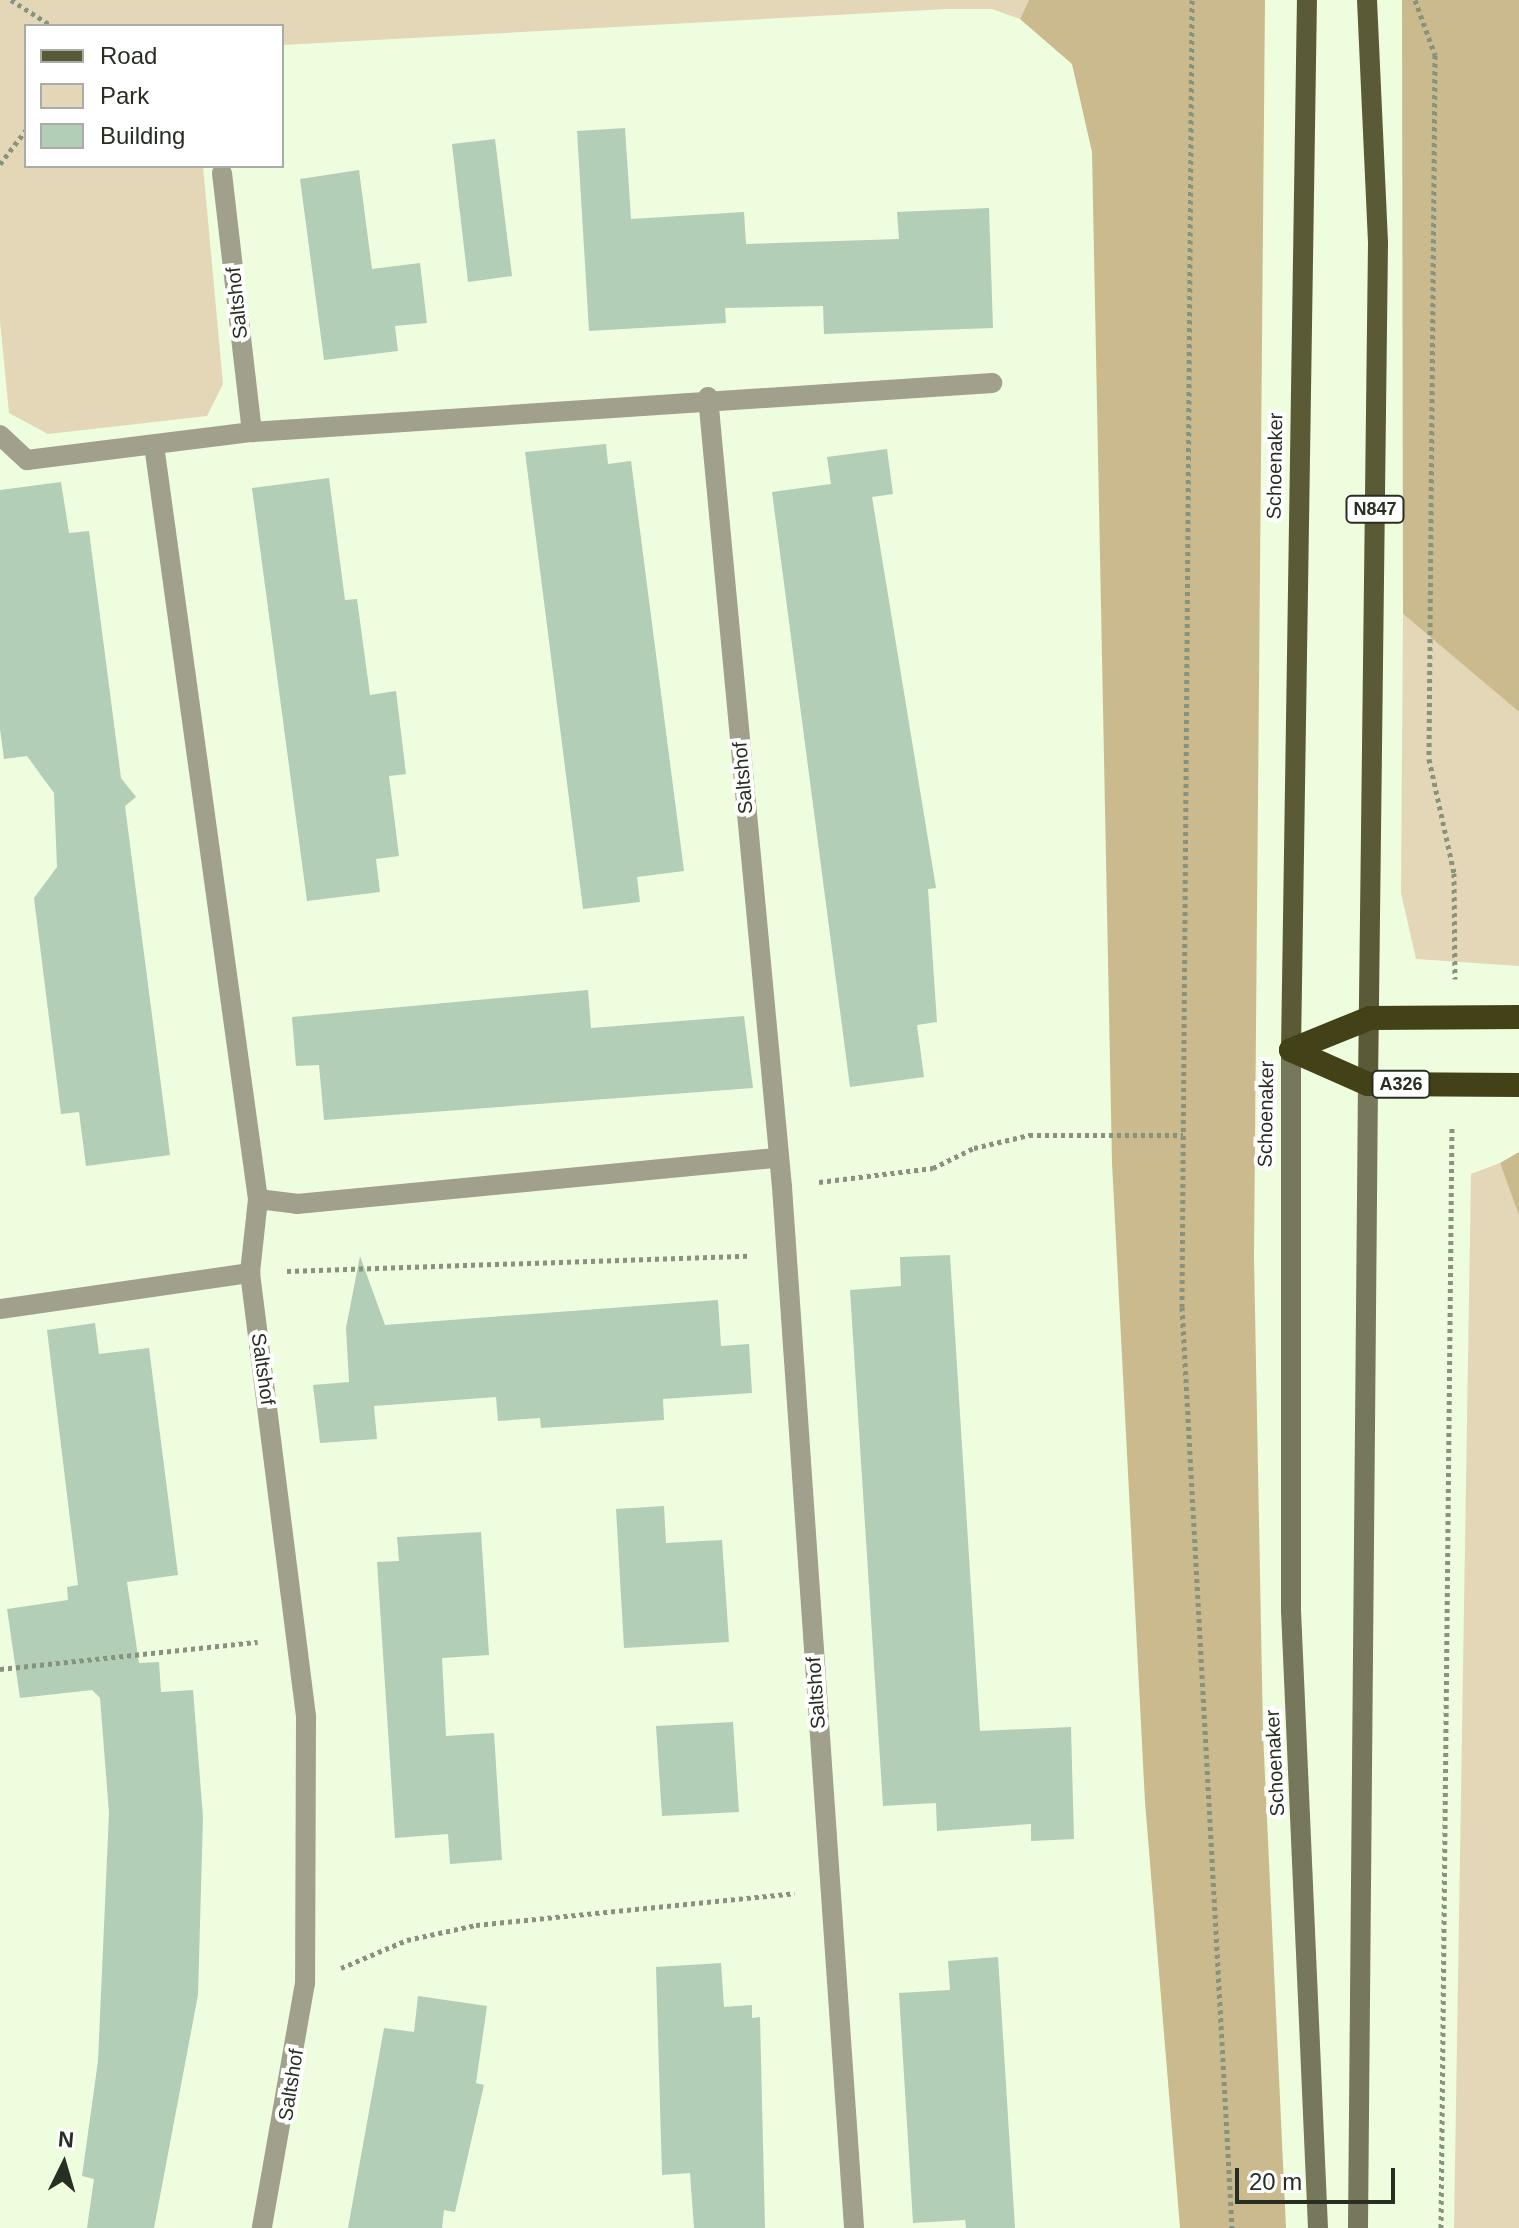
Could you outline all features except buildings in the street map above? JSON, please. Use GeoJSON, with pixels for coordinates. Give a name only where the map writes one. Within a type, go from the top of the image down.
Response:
{"type":"FeatureCollection","features":[{"type":"Feature","properties":{"kind":"highway"},"geometry":{"type":"LineString","coordinates":[[1291,1050],[1370,1018],[1519,1017]]}},
{"type":"Feature","properties":{"kind":"highway","name":"A326"},"geometry":{"type":"LineString","coordinates":[[1291,1050],[1368,1084],[1519,1085]]}},
{"type":"Feature","properties":{"kind":"main road","name":"Schoenaker"},"geometry":{"type":"LineString","coordinates":[[1307,0],[1291,1050],[1291,1610],[1318,2228]]}},
{"type":"Feature","properties":{"kind":"main road","name":"N847"},"geometry":{"type":"LineString","coordinates":[[1358,2228],[1378,243],[1367,0]]}},
{"type":"Feature","properties":{"kind":"street","name":"Saltshof"},"geometry":{"type":"LineString","coordinates":[[222,173],[252,432]]}},
{"type":"Feature","properties":{"kind":"street"},"geometry":{"type":"LineString","coordinates":[[0,435],[27,460],[252,432],[708,397],[992,383]]}},
{"type":"Feature","properties":{"kind":"street","name":"Saltshof"},"geometry":{"type":"LineString","coordinates":[[708,397],[782,1187],[854,2228]]}},
{"type":"Feature","properties":{"kind":"street","name":"Saltshof"},"geometry":{"type":"LineString","coordinates":[[154,445],[258,1199],[250,1273],[299,1636],[309,1833],[305,1983],[262,2228]]}},
{"type":"Feature","properties":{"kind":"street"},"geometry":{"type":"LineString","coordinates":[[258,1199],[297,1204],[779,1158]]}},
{"type":"Feature","properties":{"kind":"street"},"geometry":{"type":"LineString","coordinates":[[0,1309],[250,1273]]}},
{"type":"Feature","properties":{"kind":"path"},"geometry":{"type":"LineString","coordinates":[[11,0],[49,24]]}},
{"type":"Feature","properties":{"kind":"path"},"geometry":{"type":"LineString","coordinates":[[1192,0],[1182,1307],[1232,2228]]}},
{"type":"Feature","properties":{"kind":"path"},"geometry":{"type":"LineString","coordinates":[[0,164],[24,133]]}},
{"type":"Feature","properties":{"kind":"path"},"geometry":{"type":"LineString","coordinates":[[782,1187],[933,1168],[974,1148],[1029,1135],[1183,1135]]}},
{"type":"Feature","properties":{"kind":"path"},"geometry":{"type":"LineString","coordinates":[[250,1273],[785,1254]]}},
{"type":"Feature","properties":{"kind":"path"},"geometry":{"type":"LineString","coordinates":[[0,1669],[299,1636]]}},
{"type":"Feature","properties":{"kind":"path"},"geometry":{"type":"LineString","coordinates":[[305,1983],[407,1940],[476,1925],[830,1889]]}},
{"type":"Feature","properties":{"kind":"green space"},"geometry":{"type":"Polygon","coordinates":[[[0,0],[1029,0],[1020,19],[992,9],[947,9],[284,45],[284,24],[24,24],[24,168],[203,168],[223,384],[207,416],[48,434],[9,413],[0,321],[0,0]]]}},
{"type":"Feature","properties":{"kind":"green space"},"geometry":{"type":"Polygon","coordinates":[[[1403,614],[1519,712],[1519,966],[1416,959],[1401,893],[1403,614]]]}},
{"type":"Feature","properties":{"kind":"green space"},"geometry":{"type":"Polygon","coordinates":[[[1500,1163],[1519,1216],[1519,2228],[1454,2228],[1471,1174],[1500,1163]]]}},
{"type":"Feature","properties":{"kind":"shaded area"},"geometry":{"type":"Polygon","coordinates":[[[1029,0],[1265,0],[1254,1257],[1263,1733],[1286,2228],[1180,2228],[1145,1802],[1112,1163],[1092,152],[1072,64],[1020,19],[1029,0]]]}},
{"type":"Feature","properties":{"kind":"shaded area"},"geometry":{"type":"Polygon","coordinates":[[[1402,0],[1519,0],[1519,712],[1403,614],[1402,0]]]}},
{"type":"Feature","properties":{"kind":"shaded area"},"geometry":{"type":"Polygon","coordinates":[[[1519,1152],[1519,1216],[1500,1163],[1519,1152]]]}}]}
